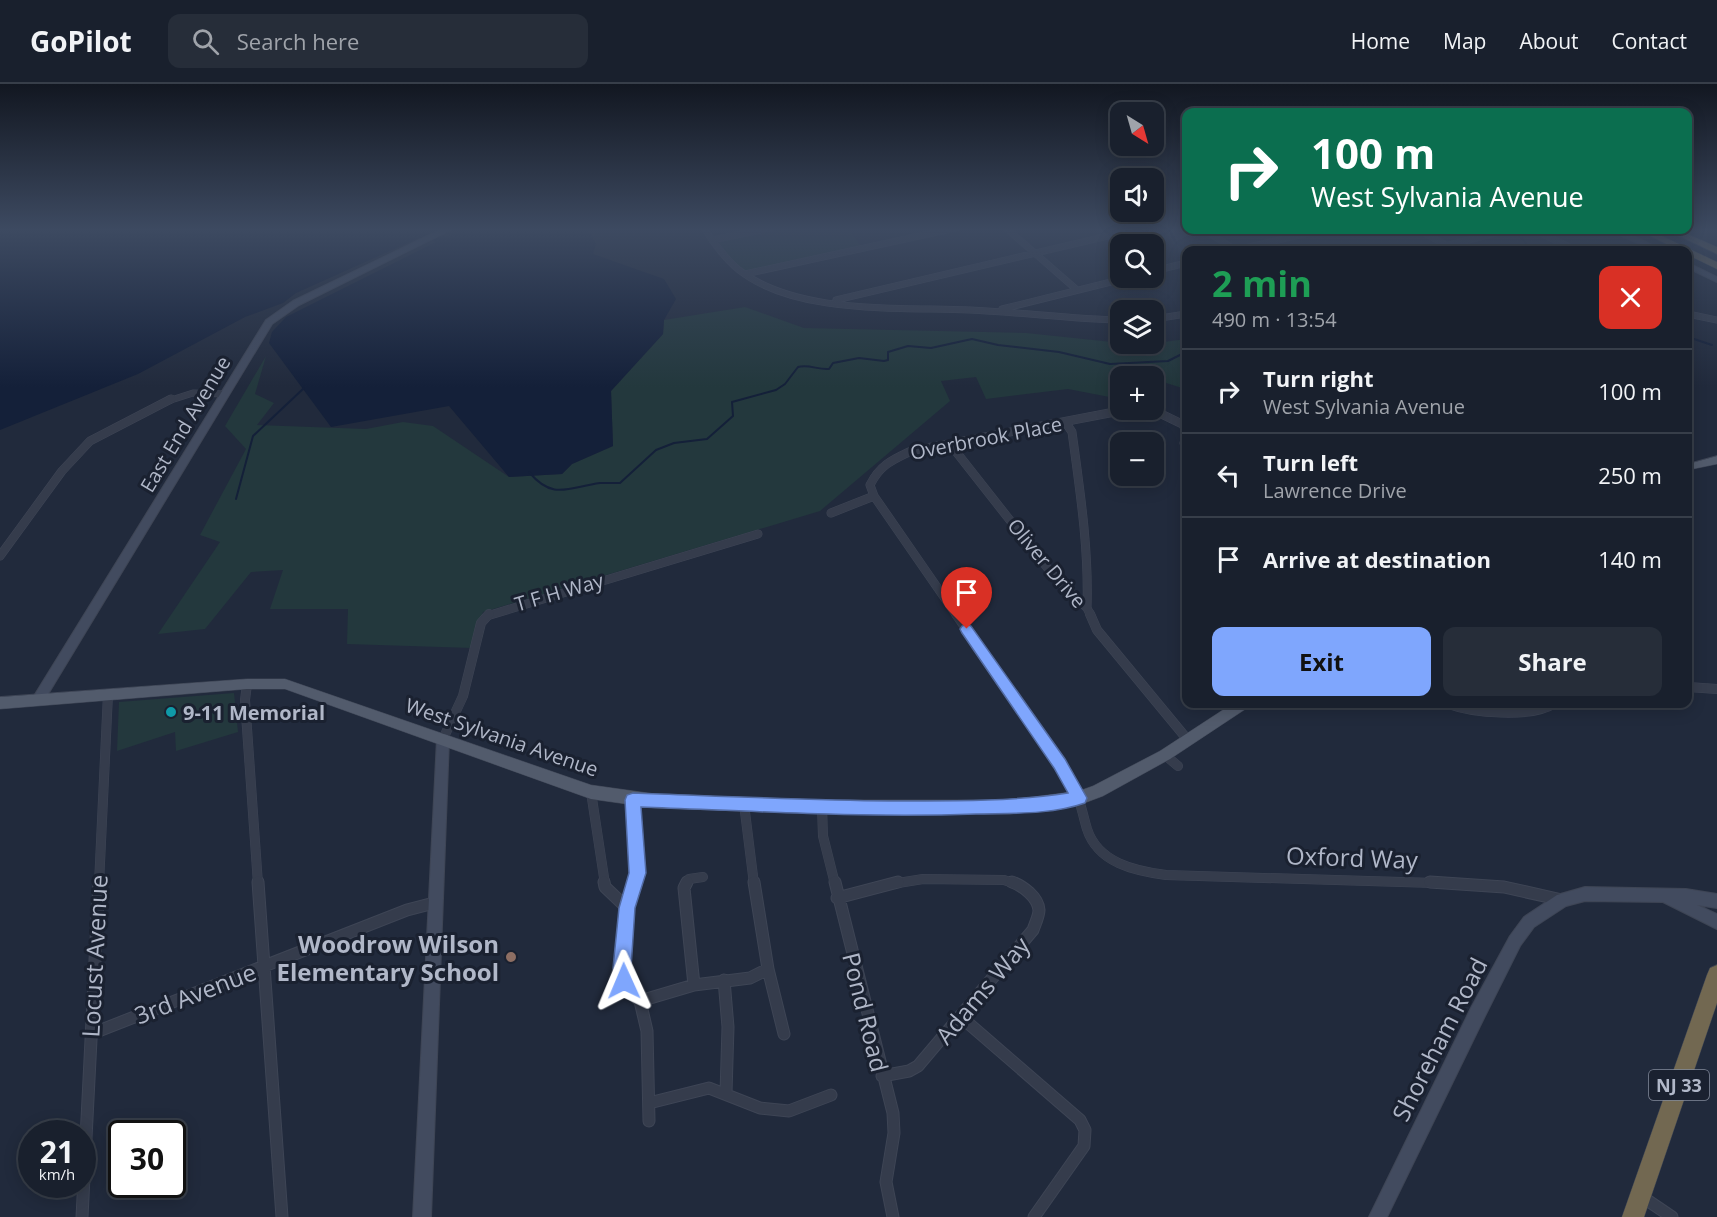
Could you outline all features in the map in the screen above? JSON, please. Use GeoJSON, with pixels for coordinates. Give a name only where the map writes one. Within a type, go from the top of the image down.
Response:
{"type":"FeatureCollection","features":[{"type":"Feature","properties":{"kind":"highway","name":"NJ 33"},"geometry":{"type":"LineString","coordinates":[[1636,1206],[1717,975]]}},
{"type":"Feature","properties":{"kind":"main road"},"geometry":{"type":"LineString","coordinates":[[1692,466],[1717,460]]}},
{"type":"Feature","properties":{"kind":"main road","name":"West Sylvania Avenue"},"geometry":{"type":"LineString","coordinates":[[0,703],[270,683],[298,687],[591,792],[633,800],[822,807],[1010,807],[1079,798],[1098,791],[1165,756],[1186,739],[1236,708]]}},
{"type":"Feature","properties":{"kind":"street","name":"East End Avenue"},"geometry":{"type":"LineString","coordinates":[[38,700],[261,333],[280,313],[344,281]]}},
{"type":"Feature","properties":{"kind":"street"},"geometry":{"type":"LineString","coordinates":[[757,281],[779,291],[830,302],[996,310],[1087,320],[1110,320]]}},
{"type":"Feature","properties":{"kind":"street"},"geometry":{"type":"LineString","coordinates":[[830,302],[918,281]]}},
{"type":"Feature","properties":{"kind":"street"},"geometry":{"type":"LineString","coordinates":[[1066,281],[1077,290]]}},
{"type":"Feature","properties":{"kind":"street"},"geometry":{"type":"LineString","coordinates":[[996,310],[1110,282]]}},
{"type":"Feature","properties":{"kind":"street"},"geometry":{"type":"LineString","coordinates":[[1164,317],[1182,315]]}},
{"type":"Feature","properties":{"kind":"street"},"geometry":{"type":"LineString","coordinates":[[1692,315],[1717,320]]}},
{"type":"Feature","properties":{"kind":"street"},"geometry":{"type":"LineString","coordinates":[[0,556],[62,471],[90,441],[154,406],[174,398],[193,393],[225,394]]}},
{"type":"Feature","properties":{"kind":"street","name":"Overbrook Place"},"geometry":{"type":"LineString","coordinates":[[874,496],[870,485],[873,479],[890,460],[910,451],[1110,413]]}},
{"type":"Feature","properties":{"kind":"street"},"geometry":{"type":"LineString","coordinates":[[1164,416],[1182,425]]}},
{"type":"Feature","properties":{"kind":"street"},"geometry":{"type":"LineString","coordinates":[[1066,423],[1072,432],[1087,545],[1089,581],[1087,608]]}},
{"type":"Feature","properties":{"kind":"street","name":"Oliver Drive"},"geometry":{"type":"LineString","coordinates":[[950,444],[1053,575],[1087,608],[1097,630],[1186,739]]}},
{"type":"Feature","properties":{"kind":"street"},"geometry":{"type":"LineString","coordinates":[[831,513],[874,496]]}},
{"type":"Feature","properties":{"kind":"street","name":"Oxford Way"},"geometry":{"type":"LineString","coordinates":[[874,496],[1059,763],[1079,798],[1089,834],[1099,849],[1118,865],[1138,872],[1166,875],[1459,883],[1504,887],[1562,900],[1604,893],[1664,897],[1686,896],[1717,901]]}},
{"type":"Feature","properties":{"kind":"street","name":"T F H Way"},"geometry":{"type":"LineString","coordinates":[[443,739],[463,696],[481,623],[489,614],[758,534]]}},
{"type":"Feature","properties":{"kind":"street"},"geometry":{"type":"LineString","coordinates":[[247,684],[245,700],[282,1217]]}},
{"type":"Feature","properties":{"kind":"street"},"geometry":{"type":"LineString","coordinates":[[1692,687],[1717,689]]}},
{"type":"Feature","properties":{"kind":"street","name":"Locust Avenue"},"geometry":{"type":"LineString","coordinates":[[82,1217],[108,694]]}},
{"type":"Feature","properties":{"kind":"street"},"geometry":{"type":"LineString","coordinates":[[1462,708],[1535,711],[1545,708]]}},
{"type":"Feature","properties":{"kind":"street"},"geometry":{"type":"LineString","coordinates":[[422,1217],[443,739]]}},
{"type":"Feature","properties":{"kind":"street"},"geometry":{"type":"LineString","coordinates":[[1165,756],[1178,766]]}},
{"type":"Feature","properties":{"kind":"street"},"geometry":{"type":"LineString","coordinates":[[591,792],[605,887],[627,908]]}},
{"type":"Feature","properties":{"kind":"street"},"geometry":{"type":"LineString","coordinates":[[633,800],[638,873],[627,908],[622,968],[627,990],[640,1001],[646,1031],[650,1121]]}},
{"type":"Feature","properties":{"kind":"street"},"geometry":{"type":"LineString","coordinates":[[744,804],[751,865],[768,969],[784,1034]]}},
{"type":"Feature","properties":{"kind":"street","name":"Pond Road"},"geometry":{"type":"LineString","coordinates":[[822,807],[823,836],[894,1121],[886,1182],[893,1217]]}},
{"type":"Feature","properties":{"kind":"street"},"geometry":{"type":"LineString","coordinates":[[694,985],[684,888],[688,879],[703,877]]}},
{"type":"Feature","properties":{"kind":"street","name":"Adams Way"},"geometry":{"type":"LineString","coordinates":[[837,897],[903,881],[922,879],[1004,880],[1014,882],[1030,893],[1039,911],[1033,930],[918,1066],[909,1071],[882,1076]]}},
{"type":"Feature","properties":{"kind":"street","name":"Oxford Way"},"geometry":{"type":"LineString","coordinates":[[1664,897],[1717,922]]}},
{"type":"Feature","properties":{"kind":"street","name":"Shoreham Road"},"geometry":{"type":"LineString","coordinates":[[1378,1217],[1515,941],[1529,922],[1562,900]]}},
{"type":"Feature","properties":{"kind":"street","name":"3rd Avenue"},"geometry":{"type":"LineString","coordinates":[[91,1034],[407,910],[434,903]]}},
{"type":"Feature","properties":{"kind":"street"},"geometry":{"type":"LineString","coordinates":[[640,1001],[694,985],[750,978],[768,969]]}},
{"type":"Feature","properties":{"kind":"street"},"geometry":{"type":"LineString","coordinates":[[724,981],[728,1027],[726,1093]]}},
{"type":"Feature","properties":{"kind":"street"},"geometry":{"type":"LineString","coordinates":[[960,1016],[1080,1120],[1085,1130],[1084,1146],[1034,1217]]}},
{"type":"Feature","properties":{"kind":"street"},"geometry":{"type":"LineString","coordinates":[[649,1103],[709,1088],[760,1108],[789,1111],[831,1095]]}},
{"type":"Feature","properties":{"kind":"street"},"geometry":{"type":"LineString","coordinates":[[1636,1206],[1672,1217]]}},
{"type":"Feature","properties":{"kind":"green space"},"geometry":{"type":"Polygon","coordinates":[[[745,307],[804,328],[1026,333],[1110,342],[1110,354],[1164,354],[1164,342],[1182,340],[1182,388],[1164,382],[1164,366],[1110,366],[1110,397],[1068,389],[986,399],[976,377],[941,381],[950,401],[820,511],[483,612],[472,648],[347,644],[348,609],[270,609],[283,570],[251,572],[205,629],[158,634],[220,542],[200,535],[246,449],[225,426],[266,356],[255,394],[274,403],[257,425],[366,429],[403,422],[433,426],[509,477],[562,474],[572,464],[613,446],[611,391],[663,334],[664,320],[745,307]]]}},
{"type":"Feature","properties":{"kind":"green space"},"geometry":{"type":"Polygon","coordinates":[[[234,693],[238,732],[176,751],[175,732],[117,751],[119,702],[234,693]]]}},
{"type":"Feature","properties":{"kind":"water"},"geometry":{"type":"Polygon","coordinates":[[[0,281],[323,281],[296,293],[283,303],[245,317],[138,374],[0,430],[0,281]]]}},
{"type":"Feature","properties":{"kind":"water"},"geometry":{"type":"Polygon","coordinates":[[[358,281],[665,281],[676,299],[664,320],[663,334],[611,391],[613,446],[572,464],[562,474],[509,477],[449,406],[331,427],[269,343],[272,332],[286,317],[358,281]]]}},
{"type":"Feature","properties":{"kind":"waterway"},"geometry":{"type":"LineString","coordinates":[[1692,338],[1712,345]]}},
{"type":"Feature","properties":{"kind":"waterway"},"geometry":{"type":"LineString","coordinates":[[529,472],[546,487],[562,490],[600,483],[620,483],[656,450],[674,443],[707,439],[733,416],[732,402],[776,390],[785,384],[798,367],[829,369],[833,363],[859,358],[884,361],[888,360],[888,352],[908,346],[931,348],[972,339],[998,345],[1059,352],[1110,364],[1168,361],[1182,354]]}},
{"type":"Feature","properties":{"kind":"waterway"},"geometry":{"type":"LineString","coordinates":[[236,499],[253,436],[304,388]]}},
{"type":"Feature","properties":{"kind":"place","name":"9-11 Memorial"},"geometry":{"type":"Point","coordinates":[171,712]}},
{"type":"Feature","properties":{"kind":"place","name":"Woodrow Wilson Elementary School"},"geometry":{"type":"Point","coordinates":[511,957]}},
{"type":"Feature","properties":{"kind":"route"},"geometry":{"type":"LineString","coordinates":[[624,981],[622,968],[627,908],[638,873],[634,842],[633,800],[822,807],[948,808],[1010,807],[1079,798],[1059,763],[967,629]]}}]}
